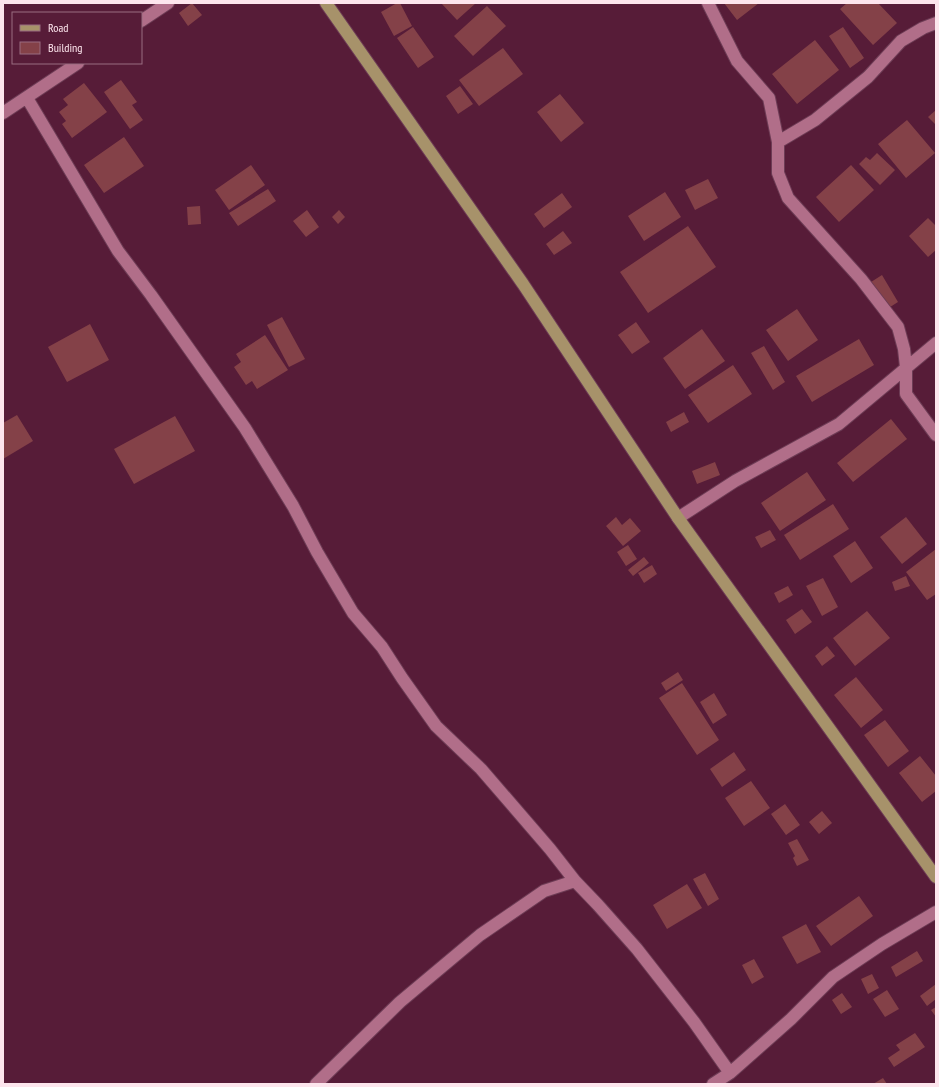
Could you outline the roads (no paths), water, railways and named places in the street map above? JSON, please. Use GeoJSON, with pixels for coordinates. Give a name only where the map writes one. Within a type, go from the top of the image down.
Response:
{"type":"FeatureCollection","features":[{"type":"Feature","properties":{"kind":"main road"},"geometry":{"type":"LineString","coordinates":[[326,3],[523,284],[678,518],[936,877]]}},
{"type":"Feature","properties":{"kind":"street"},"geometry":{"type":"LineString","coordinates":[[142,20],[168,3]]}},
{"type":"Feature","properties":{"kind":"street"},"geometry":{"type":"LineString","coordinates":[[708,3],[712,8],[737,60],[768,98],[778,142],[778,173],[788,198],[861,279],[898,327],[904,349],[906,394],[936,435]]}},
{"type":"Feature","properties":{"kind":"street"},"geometry":{"type":"LineString","coordinates":[[778,142],[815,120],[868,77],[901,41],[923,28],[936,23]]}},
{"type":"Feature","properties":{"kind":"street"},"geometry":{"type":"LineString","coordinates":[[4,110],[26,98],[77,64]]}},
{"type":"Feature","properties":{"kind":"street"},"geometry":{"type":"LineString","coordinates":[[26,98],[118,251],[245,428],[293,506],[317,552],[353,613],[382,647],[436,726],[481,769],[550,849],[575,881],[637,949],[694,1022],[730,1073]]}},
{"type":"Feature","properties":{"kind":"street"},"geometry":{"type":"LineString","coordinates":[[678,518],[735,481],[839,424],[936,342]]}},
{"type":"Feature","properties":{"kind":"street"},"geometry":{"type":"LineString","coordinates":[[316,1084],[400,1002],[480,935],[544,891],[575,881]]}},
{"type":"Feature","properties":{"kind":"street"},"geometry":{"type":"LineString","coordinates":[[713,1084],[730,1073],[790,1019],[833,977],[882,944],[936,912]]}}]}
